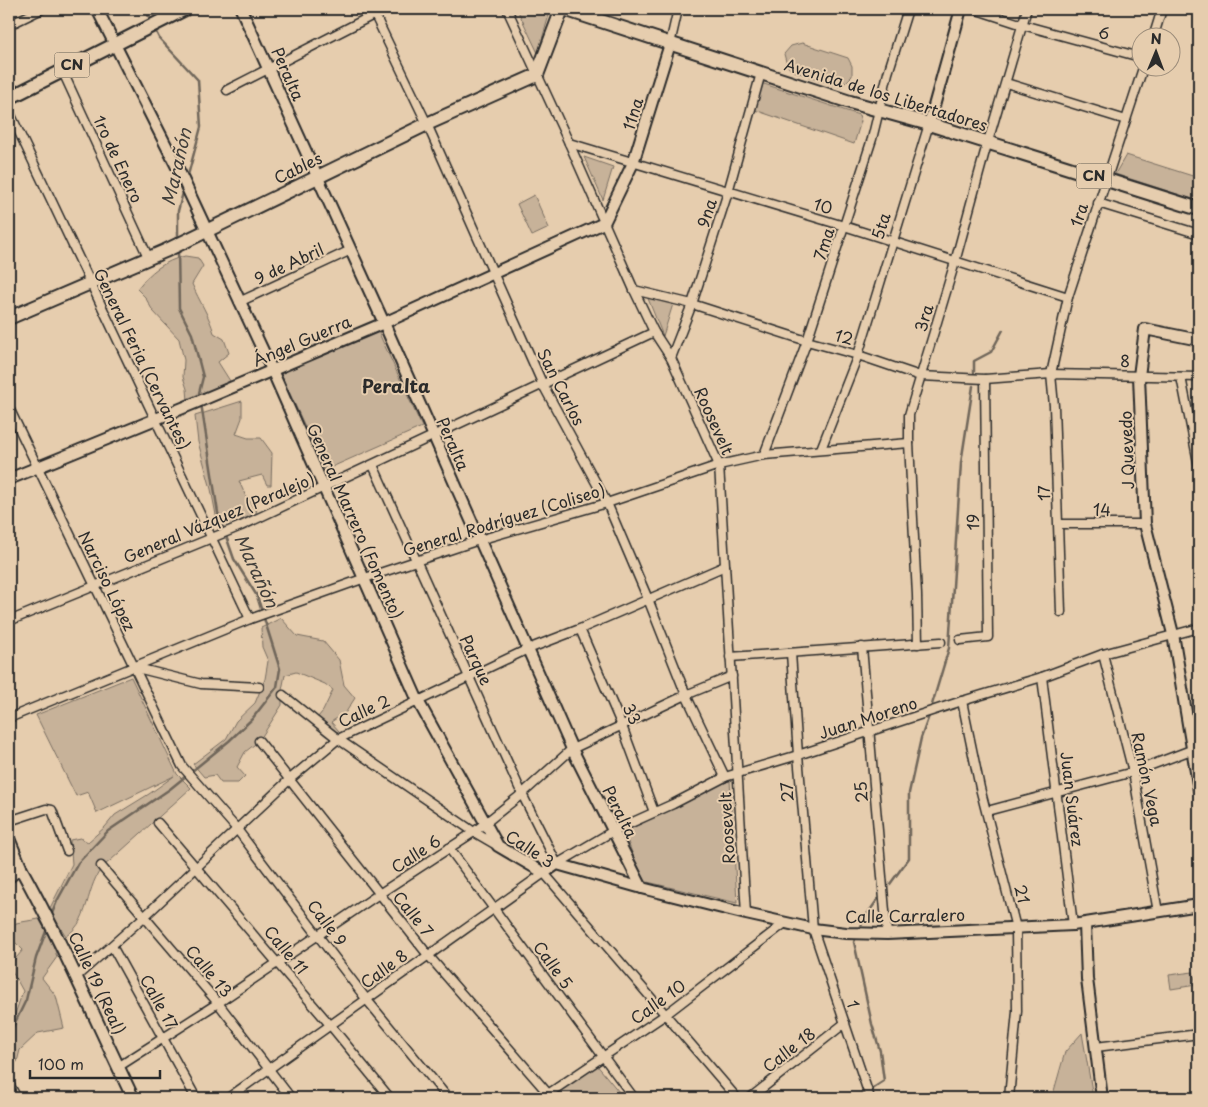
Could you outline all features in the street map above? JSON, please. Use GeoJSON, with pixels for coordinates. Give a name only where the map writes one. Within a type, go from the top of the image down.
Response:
{"type":"FeatureCollection","features":[{"type":"Feature","properties":{"kind":"main road","name":"CN"},"geometry":{"type":"LineString","coordinates":[[9,98],[185,9]]}},
{"type":"Feature","properties":{"kind":"main road"},"geometry":{"type":"LineString","coordinates":[[538,75],[563,9]]}},
{"type":"Feature","properties":{"kind":"main road","name":"Avenida de los Libertadores"},"geometry":{"type":"LineString","coordinates":[[563,9],[761,73],[1199,209]]}},
{"type":"Feature","properties":{"kind":"main road","name":"Cables"},"geometry":{"type":"LineString","coordinates":[[9,318],[91,285],[207,232],[427,124],[538,75]]}},
{"type":"Feature","properties":{"kind":"main road"},"geometry":{"type":"LineString","coordinates":[[9,841],[20,867],[9,876]]}},
{"type":"Feature","properties":{"kind":"main road","name":"Calle 19 (Real)"},"geometry":{"type":"LineString","coordinates":[[20,867],[78,976],[133,1098]]}},
{"type":"Feature","properties":{"kind":"street"},"geometry":{"type":"LineString","coordinates":[[9,25],[42,9]]}},
{"type":"Feature","properties":{"kind":"street"},"geometry":{"type":"LineString","coordinates":[[97,9],[115,45]]}},
{"type":"Feature","properties":{"kind":"street","name":"Peralta"},"geometry":{"type":"LineString","coordinates":[[241,9],[384,323],[572,749],[642,888]]}},
{"type":"Feature","properties":{"kind":"street"},"geometry":{"type":"LineString","coordinates":[[227,90],[373,11],[385,9]]}},
{"type":"Feature","properties":{"kind":"street","name":"Roosevelt"},"geometry":{"type":"LineString","coordinates":[[507,9],[634,290],[654,332],[671,358],[719,465],[746,914]]}},
{"type":"Feature","properties":{"kind":"street","name":"11na"},"geometry":{"type":"LineString","coordinates":[[604,223],[633,163],[670,44],[678,9]]}},
{"type":"Feature","properties":{"kind":"street","name":"7ma"},"geometry":{"type":"LineString","coordinates":[[764,455],[807,341],[880,110],[888,72],[908,9]]}},
{"type":"Feature","properties":{"kind":"street","name":"5ta"},"geometry":{"type":"LineString","coordinates":[[821,450],[858,355],[929,124],[961,9]]}},
{"type":"Feature","properties":{"kind":"street","name":"6"},"geometry":{"type":"LineString","coordinates":[[974,9],[1023,25],[1130,54]]}},
{"type":"Feature","properties":{"kind":"street","name":"3ra"},"geometry":{"type":"LineString","coordinates":[[918,644],[909,415],[1027,9]]}},
{"type":"Feature","properties":{"kind":"street"},"geometry":{"type":"LineString","coordinates":[[1156,28],[1162,9]]}},
{"type":"Feature","properties":{"kind":"street","name":"San Carlos"},"geometry":{"type":"LineString","coordinates":[[373,11],[427,124],[543,385],[607,503],[686,695],[725,777]]}},
{"type":"Feature","properties":{"kind":"street","name":"General Marrero (Fomento)"},"geometry":{"type":"LineString","coordinates":[[115,45],[180,174],[272,370],[418,701],[498,846]]}},
{"type":"Feature","properties":{"kind":"street","name":"1ro de Enero"},"geometry":{"type":"LineString","coordinates":[[62,70],[149,258]]}},
{"type":"Feature","properties":{"kind":"street","name":"9na"},"geometry":{"type":"LineString","coordinates":[[671,358],[692,304],[728,192],[761,73]]}},
{"type":"Feature","properties":{"kind":"street","name":"1ra"},"geometry":{"type":"LineString","coordinates":[[1051,374],[1068,297],[1140,78]]}},
{"type":"Feature","properties":{"kind":"street"},"geometry":{"type":"LineString","coordinates":[[1006,83],[1126,120]]}},
{"type":"Feature","properties":{"kind":"street","name":"General Feria (Cervantes)"},"geometry":{"type":"LineString","coordinates":[[9,111],[250,619]]}},
{"type":"Feature","properties":{"kind":"street","name":"10"},"geometry":{"type":"LineString","coordinates":[[569,143],[844,226],[1068,297]]}},
{"type":"Feature","properties":{"kind":"street"},"geometry":{"type":"LineString","coordinates":[[1098,203],[1199,234]]}},
{"type":"Feature","properties":{"kind":"street","name":"Ángel Guerra"},"geometry":{"type":"LineString","coordinates":[[9,479],[215,395],[384,323],[604,223]]}},
{"type":"Feature","properties":{"kind":"street","name":"9 de Abril"},"geometry":{"type":"LineString","coordinates":[[239,302],[351,250]]}},
{"type":"Feature","properties":{"kind":"street","name":"12"},"geometry":{"type":"LineString","coordinates":[[634,290],[692,304],[920,376],[985,379],[1051,374]]}},
{"type":"Feature","properties":{"kind":"street","name":"J Quevedo"},"geometry":{"type":"LineString","coordinates":[[1199,340],[1145,329],[1139,375],[1145,524],[1173,634],[1196,748],[1199,790]]}},
{"type":"Feature","properties":{"kind":"street","name":"General Vázquez (Peralejo)"},"geometry":{"type":"LineString","coordinates":[[9,621],[241,526],[654,332]]}},
{"type":"Feature","properties":{"kind":"street","name":"8"},"geometry":{"type":"LineString","coordinates":[[1051,374],[1199,377]]}},
{"type":"Feature","properties":{"kind":"street","name":"17"},"geometry":{"type":"LineString","coordinates":[[1051,374],[1059,524],[1061,612]]}},
{"type":"Feature","properties":{"kind":"street"},"geometry":{"type":"LineString","coordinates":[[1181,377],[1199,467]]}},
{"type":"Feature","properties":{"kind":"street","name":"19"},"geometry":{"type":"LineString","coordinates":[[960,640],[988,637],[985,379]]}},
{"type":"Feature","properties":{"kind":"street","name":"Narciso López"},"geometry":{"type":"LineString","coordinates":[[9,408],[182,766]]}},
{"type":"Feature","properties":{"kind":"street","name":"General Rodríguez (Coliseo)"},"geometry":{"type":"LineString","coordinates":[[9,718],[275,610],[480,540],[607,503],[719,465],[764,455],[909,443]]}},
{"type":"Feature","properties":{"kind":"street","name":"Parque"},"geometry":{"type":"LineString","coordinates":[[372,465],[522,794],[557,864]]}},
{"type":"Feature","properties":{"kind":"street","name":"14"},"geometry":{"type":"LineString","coordinates":[[1059,524],[1145,524]]}},
{"type":"Feature","properties":{"kind":"street","name":"Calle 2"},"geometry":{"type":"LineString","coordinates":[[78,976],[145,916],[236,828],[338,739],[528,649],[725,566]]}},
{"type":"Feature","properties":{"kind":"street","name":"33"},"geometry":{"type":"LineString","coordinates":[[580,628],[622,726],[654,812]]}},
{"type":"Feature","properties":{"kind":"street","name":"Juan Moreno"},"geometry":{"type":"LineString","coordinates":[[557,864],[613,831],[725,777],[1042,677],[1103,654],[1199,628]]}},
{"type":"Feature","properties":{"kind":"street"},"geometry":{"type":"LineString","coordinates":[[730,657],[942,642]]}},
{"type":"Feature","properties":{"kind":"street","name":"25"},"geometry":{"type":"LineString","coordinates":[[862,647],[887,934]]}},
{"type":"Feature","properties":{"kind":"street","name":"27"},"geometry":{"type":"LineString","coordinates":[[791,653],[813,929]]}},
{"type":"Feature","properties":{"kind":"street","name":"Ramón Vega"},"geometry":{"type":"LineString","coordinates":[[1103,654],[1133,772],[1158,912]]}},
{"type":"Feature","properties":{"kind":"street"},"geometry":{"type":"LineString","coordinates":[[133,668],[201,684],[259,687]]}},
{"type":"Feature","properties":{"kind":"street","name":"Calle 6"},"geometry":{"type":"LineString","coordinates":[[118,1067],[218,1004],[379,894],[474,832],[522,794],[572,749],[686,695],[732,676]]}},
{"type":"Feature","properties":{"kind":"street","name":"Juan Suárez"},"geometry":{"type":"LineString","coordinates":[[1042,677],[1073,925]]}},
{"type":"Feature","properties":{"kind":"street","name":"Calle 3"},"geometry":{"type":"LineString","coordinates":[[283,695],[338,739],[474,832],[544,873],[738,1098]]}},
{"type":"Feature","properties":{"kind":"street","name":"21"},"geometry":{"type":"LineString","coordinates":[[962,701],[980,788],[1016,928],[1017,1012],[1009,1098]]}},
{"type":"Feature","properties":{"kind":"street","name":"Calle 7"},"geometry":{"type":"LineString","coordinates":[[259,741],[428,955],[548,1097]]}},
{"type":"Feature","properties":{"kind":"street"},"geometry":{"type":"LineString","coordinates":[[986,810],[1133,772],[1196,748]]}},
{"type":"Feature","properties":{"kind":"street","name":"Calle 9"},"geometry":{"type":"LineString","coordinates":[[182,766],[236,828],[367,1000],[448,1098]]}},
{"type":"Feature","properties":{"kind":"street"},"geometry":{"type":"LineString","coordinates":[[9,821],[46,809],[52,810],[67,851]]}},
{"type":"Feature","properties":{"kind":"street","name":"Calle 11"},"geometry":{"type":"LineString","coordinates":[[158,823],[278,962],[390,1098]]}},
{"type":"Feature","properties":{"kind":"street","name":"Calle 5"},"geometry":{"type":"LineString","coordinates":[[449,848],[634,1098]]}},
{"type":"Feature","properties":{"kind":"street","name":"Calle Carralero"},"geometry":{"type":"LineString","coordinates":[[557,864],[746,914],[813,929],[846,933],[887,934],[1073,925],[1199,905]]}},
{"type":"Feature","properties":{"kind":"street","name":"Calle 8"},"geometry":{"type":"LineString","coordinates":[[228,1098],[557,864]]}},
{"type":"Feature","properties":{"kind":"street","name":"Calle 13"},"geometry":{"type":"LineString","coordinates":[[101,866],[218,1004],[290,1098]]}},
{"type":"Feature","properties":{"kind":"street","name":"Calle 10"},"geometry":{"type":"LineString","coordinates":[[548,1097],[603,1056],[665,1015],[785,923]]}},
{"type":"Feature","properties":{"kind":"street"},"geometry":{"type":"LineString","coordinates":[[1085,924],[1087,979],[1101,1098]]}},
{"type":"Feature","properties":{"kind":"street","name":"1"},"geometry":{"type":"LineString","coordinates":[[813,929],[870,1098]]}},
{"type":"Feature","properties":{"kind":"street","name":"Calle 17"},"geometry":{"type":"LineString","coordinates":[[112,946],[196,1098]]}},
{"type":"Feature","properties":{"kind":"street","name":"Calle 18"},"geometry":{"type":"LineString","coordinates":[[750,1098],[845,1023]]}},
{"type":"Feature","properties":{"kind":"street"},"geometry":{"type":"LineString","coordinates":[[1096,1047],[1199,1034]]}},
{"type":"Feature","properties":{"kind":"street"},"geometry":{"type":"LineString","coordinates":[[9,1084],[17,1098]]}},
{"type":"Feature","properties":{"kind":"shaded area"},"geometry":{"type":"Polygon","coordinates":[[[517,9],[549,15],[538,53],[517,9]]]}},
{"type":"Feature","properties":{"kind":"shaded area"},"geometry":{"type":"Polygon","coordinates":[[[802,43],[848,58],[852,66],[852,76],[841,87],[791,70],[787,65],[784,54],[791,46],[802,43]]]}},
{"type":"Feature","properties":{"kind":"shaded area"},"geometry":{"type":"Polygon","coordinates":[[[758,82],[859,115],[861,121],[854,144],[749,108],[758,82]]]}},
{"type":"Feature","properties":{"kind":"shaded area"},"geometry":{"type":"Polygon","coordinates":[[[1126,155],[1199,178],[1199,194],[1196,200],[1115,174],[1126,155]]]}},
{"type":"Feature","properties":{"kind":"shaded area"},"geometry":{"type":"Polygon","coordinates":[[[584,157],[613,167],[603,200],[584,157]]]}},
{"type":"Feature","properties":{"kind":"shaded area"},"geometry":{"type":"Polygon","coordinates":[[[534,195],[549,228],[532,236],[517,204],[534,195]]]}},
{"type":"Feature","properties":{"kind":"shaded area"},"geometry":{"type":"Polygon","coordinates":[[[185,256],[198,258],[203,266],[192,284],[214,333],[224,339],[229,353],[218,362],[230,381],[188,401],[183,377],[184,360],[179,339],[153,311],[145,297],[137,289],[158,268],[170,261],[185,256]]]}},
{"type":"Feature","properties":{"kind":"shaded area"},"geometry":{"type":"Polygon","coordinates":[[[647,296],[673,304],[663,336],[647,296]]]}},
{"type":"Feature","properties":{"kind":"shaded area"},"geometry":{"type":"Polygon","coordinates":[[[377,329],[422,427],[325,470],[280,372],[377,329]]]}},
{"type":"Feature","properties":{"kind":"shaded area"},"geometry":{"type":"Polygon","coordinates":[[[242,401],[242,418],[236,434],[248,438],[261,438],[272,453],[271,485],[267,485],[262,475],[239,481],[246,497],[257,507],[256,515],[219,531],[211,489],[198,442],[195,416],[242,401]]]}},
{"type":"Feature","properties":{"kind":"shaded area"},"geometry":{"type":"Polygon","coordinates":[[[281,618],[297,636],[323,641],[339,660],[344,685],[355,698],[346,712],[331,722],[339,731],[326,736],[312,724],[323,711],[333,690],[325,684],[296,672],[285,675],[282,705],[259,741],[245,752],[237,767],[245,776],[238,783],[221,783],[215,775],[204,777],[193,764],[226,739],[236,721],[255,703],[265,679],[268,661],[262,647],[261,628],[281,618]]]}},
{"type":"Feature","properties":{"kind":"shaded area"},"geometry":{"type":"Polygon","coordinates":[[[131,677],[177,774],[191,788],[102,868],[96,877],[81,920],[75,929],[66,936],[49,910],[72,864],[70,840],[80,838],[88,842],[115,815],[174,776],[97,813],[88,792],[76,796],[36,715],[131,677]]]}},
{"type":"Feature","properties":{"kind":"shaded area"},"geometry":{"type":"Polygon","coordinates":[[[730,780],[737,903],[643,881],[624,832],[730,780]]]}},
{"type":"Feature","properties":{"kind":"shaded area"},"geometry":{"type":"Polygon","coordinates":[[[39,919],[52,941],[57,957],[42,978],[56,996],[64,1028],[38,1033],[20,1050],[17,1062],[9,1067],[9,1022],[15,1014],[23,991],[9,966],[23,950],[9,936],[16,923],[39,919]]]}},
{"type":"Feature","properties":{"kind":"shaded area"},"geometry":{"type":"Polygon","coordinates":[[[1193,972],[1196,985],[1171,989],[1169,975],[1193,972]]]}},
{"type":"Feature","properties":{"kind":"shaded area"},"geometry":{"type":"Polygon","coordinates":[[[1082,1033],[1092,1091],[1090,1096],[1086,1098],[1052,1098],[1065,1052],[1082,1033]]]}},
{"type":"Feature","properties":{"kind":"shaded area"},"geometry":{"type":"Polygon","coordinates":[[[596,1064],[624,1098],[560,1098],[555,1092],[596,1064]]]}},
{"type":"Feature","properties":{"kind":"waterway","name":"Marañón"},"geometry":{"type":"LineString","coordinates":[[145,9],[151,21]]}},
{"type":"Feature","properties":{"kind":"waterway","name":"Marañón"},"geometry":{"type":"LineString","coordinates":[[154,28],[159,38],[198,80],[201,127],[187,179]]}},
{"type":"Feature","properties":{"kind":"waterway","name":"Marañón"},"geometry":{"type":"LineString","coordinates":[[178,241],[178,211],[184,189]]}},
{"type":"Feature","properties":{"kind":"waterway","name":"Marañón"},"geometry":{"type":"LineString","coordinates":[[178,249],[179,308],[192,334],[203,377],[199,393],[200,398]]}},
{"type":"Feature","properties":{"kind":"waterway"},"geometry":{"type":"LineString","coordinates":[[974,372],[974,361],[991,352],[1003,330]]}},
{"type":"Feature","properties":{"kind":"waterway"},"geometry":{"type":"LineString","coordinates":[[931,708],[949,648],[961,463],[973,386]]}},
{"type":"Feature","properties":{"kind":"waterway","name":"Marañón"},"geometry":{"type":"LineString","coordinates":[[51,916],[78,863],[108,831],[170,789],[229,741],[252,719],[277,687],[280,669],[257,596],[234,559],[218,513],[201,403]]}},
{"type":"Feature","properties":{"kind":"waterway"},"geometry":{"type":"LineString","coordinates":[[890,884],[909,858],[909,793],[921,738],[930,713]]}},
{"type":"Feature","properties":{"kind":"waterway"},"geometry":{"type":"LineString","coordinates":[[859,930],[878,899]]}},
{"type":"Feature","properties":{"kind":"waterway","name":"Marañón"},"geometry":{"type":"LineString","coordinates":[[9,1035],[26,1000],[36,958],[48,926]]}},
{"type":"Feature","properties":{"kind":"waterway"},"geometry":{"type":"LineString","coordinates":[[856,937],[854,942],[872,1024],[880,1051],[884,1081],[870,1090]]}},
{"type":"Feature","properties":{"kind":"waterway"},"geometry":{"type":"LineString","coordinates":[[858,1098],[866,1093]]}},
{"type":"Feature","properties":{"kind":"district","name":"Peralta"},"geometry":{"type":"Point","coordinates":[396,387]}}]}
